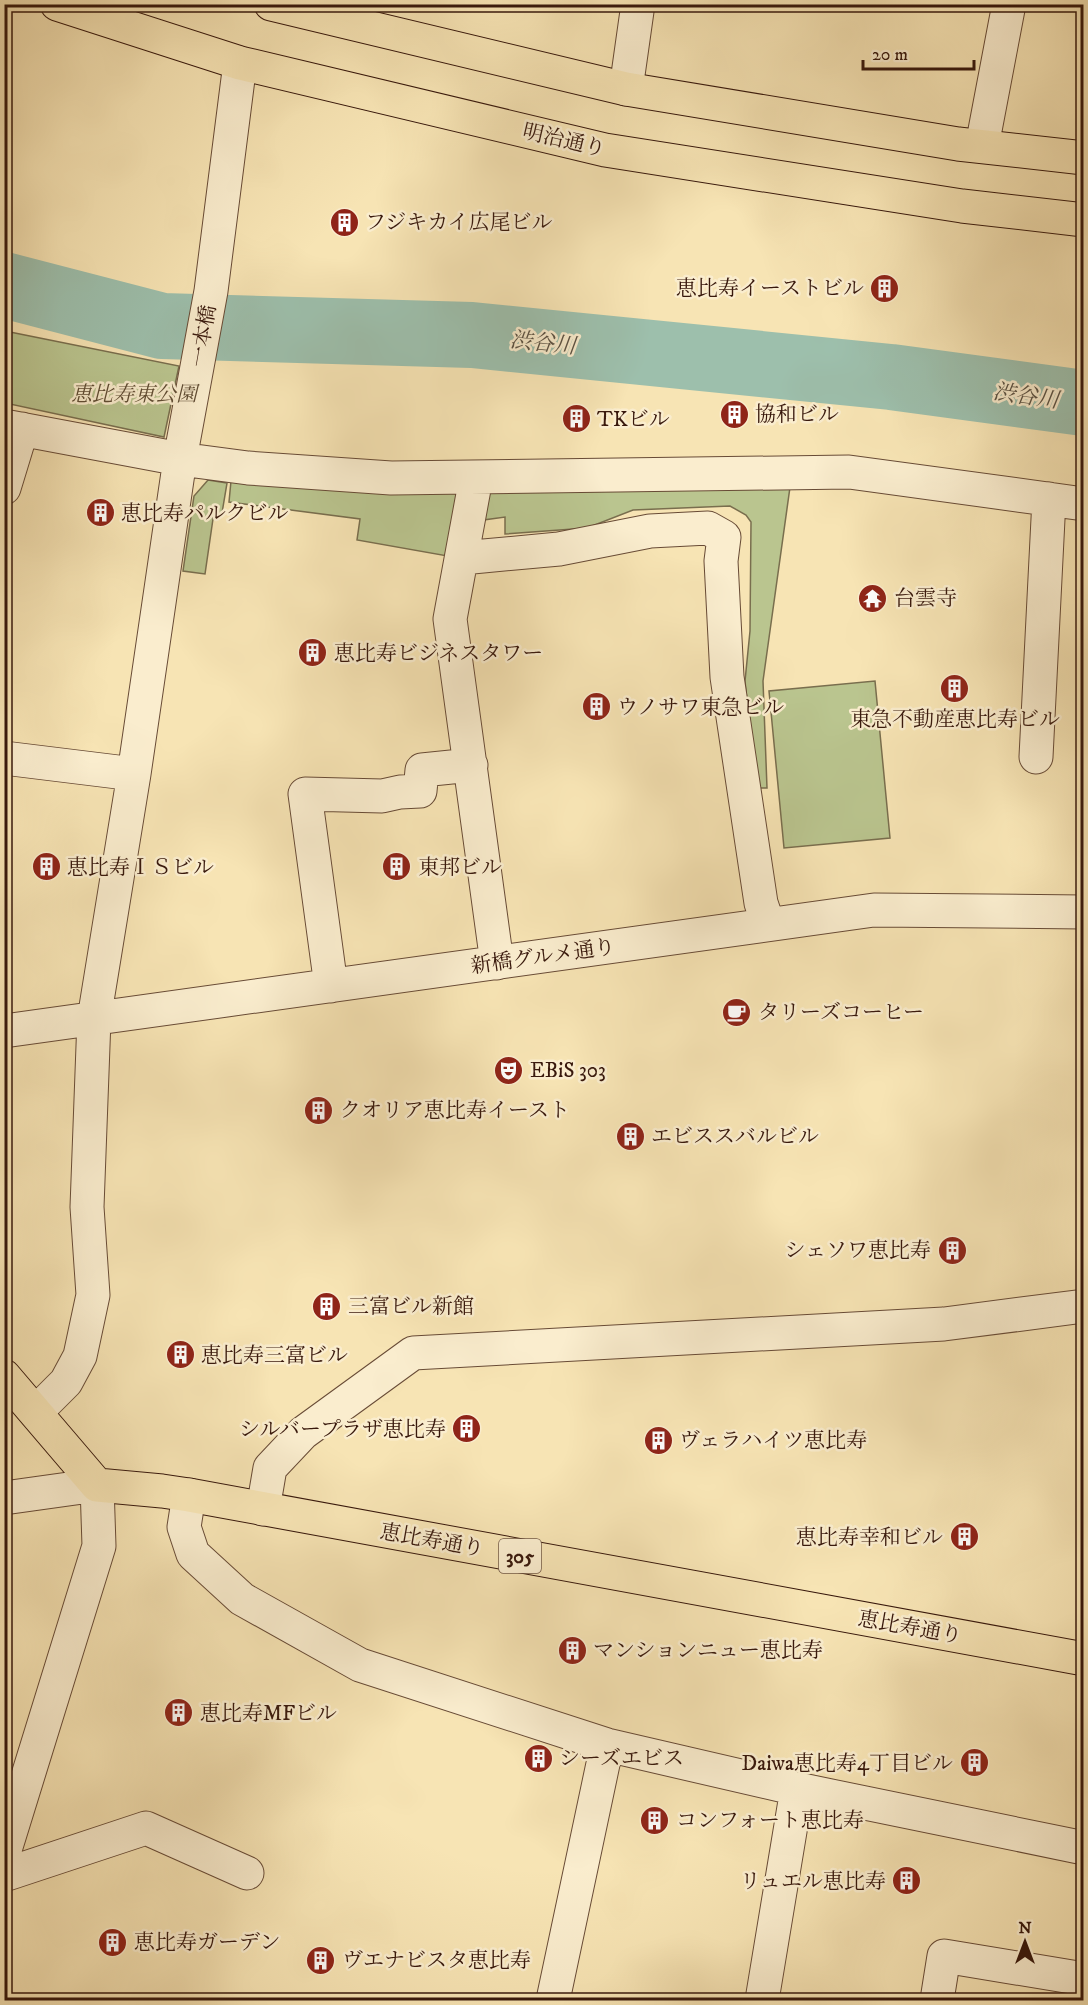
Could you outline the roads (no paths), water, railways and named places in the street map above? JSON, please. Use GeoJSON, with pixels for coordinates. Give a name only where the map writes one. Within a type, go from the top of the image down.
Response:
{"type":"FeatureCollection","features":[{"type":"Feature","properties":{"kind":"main road","name":"明治通り"},"geometry":{"type":"LineString","coordinates":[[57,4],[240,63],[605,150],[962,206],[1083,220]]}},
{"type":"Feature","properties":{"kind":"main road"},"geometry":{"type":"LineString","coordinates":[[271,4],[626,89],[982,146],[1083,158]]}},
{"type":"Feature","properties":{"kind":"main road"},"geometry":{"type":"LineString","coordinates":[[4,1377],[97,1485]]}},
{"type":"Feature","properties":{"kind":"main road","name":"恵比寿通り"},"geometry":{"type":"LineString","coordinates":[[97,1485],[189,1495],[1083,1659]]}},
{"type":"Feature","properties":{"kind":"street"},"geometry":{"type":"LineString","coordinates":[[626,89],[638,4]]}},
{"type":"Feature","properties":{"kind":"street"},"geometry":{"type":"LineString","coordinates":[[982,146],[1009,4]]}},
{"type":"Feature","properties":{"kind":"street","name":"一本橋"},"geometry":{"type":"LineString","coordinates":[[36,1412],[66,1382],[80,1356],[93,1295],[87,1207],[94,1019],[134,774],[180,459],[211,291],[240,63]]}},
{"type":"Feature","properties":{"kind":"street"},"geometry":{"type":"LineString","coordinates":[[4,488],[13,428],[180,459],[248,468],[391,478],[849,471],[1083,504]]}},
{"type":"Feature","properties":{"kind":"street"},"geometry":{"type":"LineString","coordinates":[[476,478],[450,619],[497,963]]}},
{"type":"Feature","properties":{"kind":"street"},"geometry":{"type":"LineString","coordinates":[[1036,757],[1049,499]]}},
{"type":"Feature","properties":{"kind":"street"},"geometry":{"type":"LineString","coordinates":[[462,558],[559,549],[650,531],[708,528],[724,537],[721,561],[727,677],[761,903],[768,924]]}},
{"type":"Feature","properties":{"kind":"street"},"geometry":{"type":"LineString","coordinates":[[4,758],[134,774]]}},
{"type":"Feature","properties":{"kind":"street"},"geometry":{"type":"LineString","coordinates":[[331,986],[305,794],[382,796],[420,791],[422,770],[471,765]]}},
{"type":"Feature","properties":{"kind":"street","name":"新橋グルメ通り"},"geometry":{"type":"LineString","coordinates":[[4,1031],[874,910],[1083,912]]}},
{"type":"Feature","properties":{"kind":"street"},"geometry":{"type":"LineString","coordinates":[[263,1509],[270,1468],[303,1433],[413,1353],[944,1324],[1083,1306]]}},
{"type":"Feature","properties":{"kind":"street"},"geometry":{"type":"LineString","coordinates":[[4,1498],[97,1485],[99,1546],[6,1846]]}},
{"type":"Feature","properties":{"kind":"street"},"geometry":{"type":"LineString","coordinates":[[189,1495],[184,1527],[194,1554],[242,1599],[360,1665],[607,1745],[797,1790],[1083,1848]]}},
{"type":"Feature","properties":{"kind":"street"},"geometry":{"type":"LineString","coordinates":[[553,2001],[607,1745]]}},
{"type":"Feature","properties":{"kind":"street"},"geometry":{"type":"LineString","coordinates":[[762,2001],[797,1790]]}},
{"type":"Feature","properties":{"kind":"street"},"geometry":{"type":"LineString","coordinates":[[4,1875],[146,1828],[247,1873]]}},
{"type":"Feature","properties":{"kind":"street"},"geometry":{"type":"LineString","coordinates":[[937,2001],[944,1956],[1083,1979]]}},
{"type":"Feature","properties":{"kind":"waterway","name":"渋谷川"},"geometry":{"type":"LineString","coordinates":[[4,285],[162,326],[472,335],[891,377],[1084,403]]}},
{"type":"Feature","properties":{"kind":"place","name":"フジキカイ広尾ビル"},"geometry":{"type":"Point","coordinates":[344,222]}},
{"type":"Feature","properties":{"kind":"place","name":"恵比寿イーストビル"},"geometry":{"type":"Point","coordinates":[885,288]}},
{"type":"Feature","properties":{"kind":"place","name":"協和ビル"},"geometry":{"type":"Point","coordinates":[734,414]}},
{"type":"Feature","properties":{"kind":"place","name":"TKビル"},"geometry":{"type":"Point","coordinates":[576,419]}},
{"type":"Feature","properties":{"kind":"place","name":"恵比寿パルクビル"},"geometry":{"type":"Point","coordinates":[100,513]}},
{"type":"Feature","properties":{"kind":"place","name":"台雲寺"},"geometry":{"type":"Point","coordinates":[873,598]}},
{"type":"Feature","properties":{"kind":"place","name":"恵比寿ビジネスタワー"},"geometry":{"type":"Point","coordinates":[313,653]}},
{"type":"Feature","properties":{"kind":"place","name":"東急不動産恵比寿ビル"},"geometry":{"type":"Point","coordinates":[955,688]}},
{"type":"Feature","properties":{"kind":"place","name":"ウノサワ東急ビル"},"geometry":{"type":"Point","coordinates":[596,707]}},
{"type":"Feature","properties":{"kind":"place","name":"恵比寿ＩＳビル"},"geometry":{"type":"Point","coordinates":[46,867]}},
{"type":"Feature","properties":{"kind":"place","name":"東邦ビル"},"geometry":{"type":"Point","coordinates":[397,867]}},
{"type":"Feature","properties":{"kind":"place","name":"タリーズコーヒー"},"geometry":{"type":"Point","coordinates":[737,1012]}},
{"type":"Feature","properties":{"kind":"place","name":"EBiS 303"},"geometry":{"type":"Point","coordinates":[509,1070]}},
{"type":"Feature","properties":{"kind":"place","name":"クオリア恵比寿イースト"},"geometry":{"type":"Point","coordinates":[319,1110]}},
{"type":"Feature","properties":{"kind":"place","name":"エビススバルビル"},"geometry":{"type":"Point","coordinates":[630,1136]}},
{"type":"Feature","properties":{"kind":"place","name":"シェソワ恵比寿"},"geometry":{"type":"Point","coordinates":[952,1250]}},
{"type":"Feature","properties":{"kind":"place","name":"三富ビル新館"},"geometry":{"type":"Point","coordinates":[327,1306]}},
{"type":"Feature","properties":{"kind":"place","name":"恵比寿三富ビル"},"geometry":{"type":"Point","coordinates":[180,1355]}},
{"type":"Feature","properties":{"kind":"place","name":"シルバープラザ恵比寿"},"geometry":{"type":"Point","coordinates":[467,1429]}},
{"type":"Feature","properties":{"kind":"place","name":"ヴェラハイツ恵比寿"},"geometry":{"type":"Point","coordinates":[658,1440]}},
{"type":"Feature","properties":{"kind":"place","name":"恵比寿幸和ビル"},"geometry":{"type":"Point","coordinates":[964,1537]}},
{"type":"Feature","properties":{"kind":"place","name":"マンションニュー恵比寿"},"geometry":{"type":"Point","coordinates":[572,1650]}},
{"type":"Feature","properties":{"kind":"place","name":"恵比寿MFビル"},"geometry":{"type":"Point","coordinates":[179,1713]}},
{"type":"Feature","properties":{"kind":"place","name":"シーズエビス"},"geometry":{"type":"Point","coordinates":[538,1758]}},
{"type":"Feature","properties":{"kind":"place","name":"Daiwa恵比寿4丁目ビル"},"geometry":{"type":"Point","coordinates":[974,1763]}},
{"type":"Feature","properties":{"kind":"place","name":"コンフォート恵比寿"},"geometry":{"type":"Point","coordinates":[655,1820]}},
{"type":"Feature","properties":{"kind":"place","name":"リュエル恵比寿"},"geometry":{"type":"Point","coordinates":[907,1881]}},
{"type":"Feature","properties":{"kind":"place","name":"恵比寿ガーデン"},"geometry":{"type":"Point","coordinates":[113,1942]}},
{"type":"Feature","properties":{"kind":"place","name":"ヴエナビスタ恵比寿"},"geometry":{"type":"Point","coordinates":[321,1960]}},
{"type":"Feature","properties":{"kind":"park label","name":"恵比寿東公園"},"geometry":{"type":"Point","coordinates":[134,394]}}]}
